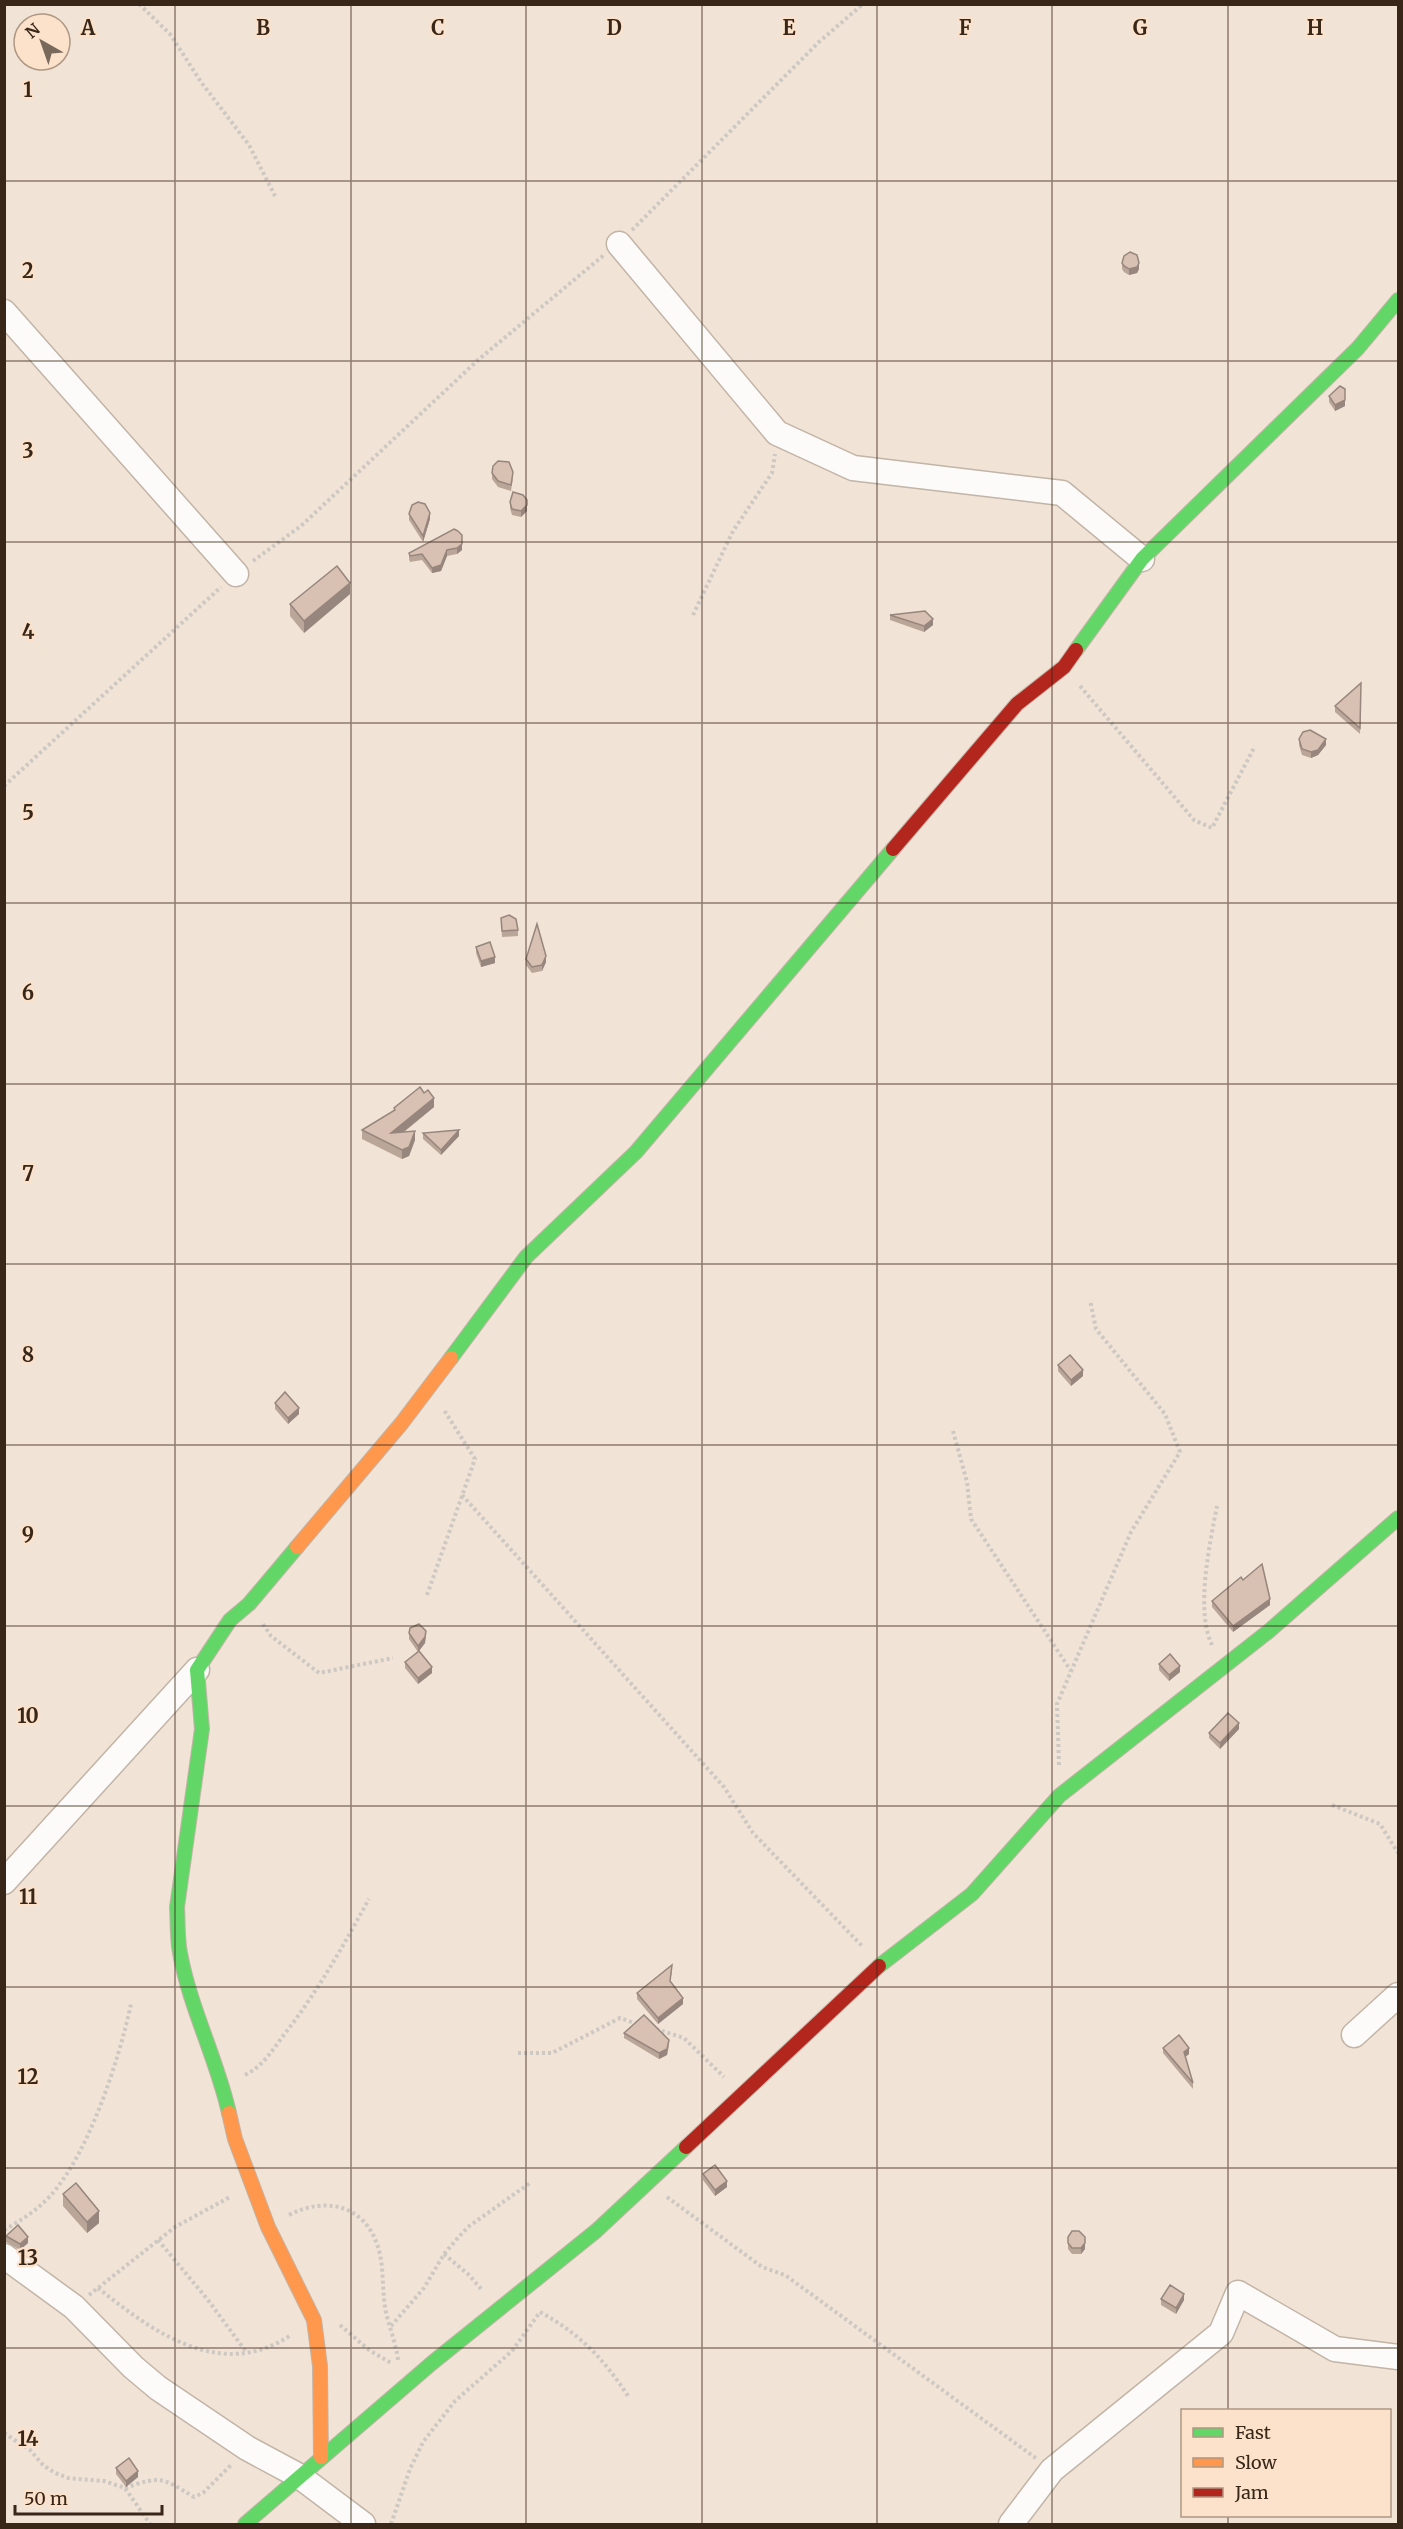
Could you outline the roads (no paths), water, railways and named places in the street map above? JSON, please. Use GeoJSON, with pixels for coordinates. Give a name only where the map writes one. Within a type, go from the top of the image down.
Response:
{"type":"FeatureCollection","features":[{"type":"Feature","properties":{"kind":"street"},"geometry":{"type":"LineString","coordinates":[[619,244],[777,433],[853,468],[1062,493],[1142,558]]}},
{"type":"Feature","properties":{"kind":"street"},"geometry":{"type":"LineString","coordinates":[[4,1882],[197,1670],[230,1620],[249,1604],[401,1424],[526,1257],[636,1152],[1017,704],[1064,667],[1142,558],[1358,348],[1398,300]]}},
{"type":"Feature","properties":{"kind":"street"},"geometry":{"type":"LineString","coordinates":[[4,312],[236,574]]}},
{"type":"Feature","properties":{"kind":"street"},"geometry":{"type":"LineString","coordinates":[[245,2524],[498,2308],[552,2263],[596,2231],[880,1965],[972,1894],[1059,1796],[1269,1631],[1398,1518]]}},
{"type":"Feature","properties":{"kind":"street"},"geometry":{"type":"LineString","coordinates":[[197,1670],[202,1729],[177,1907],[180,1954],[209,2050],[223,2086],[235,2139],[253,2191],[268,2227],[314,2320],[320,2366],[321,2457]]}},
{"type":"Feature","properties":{"kind":"street"},"geometry":{"type":"LineString","coordinates":[[1354,2035],[1398,1995]]}},
{"type":"Feature","properties":{"kind":"street"},"geometry":{"type":"LineString","coordinates":[[4,2256],[74,2307],[158,2388],[247,2448],[299,2476],[363,2524]]}},
{"type":"Feature","properties":{"kind":"street"},"geometry":{"type":"LineString","coordinates":[[1011,2524],[1052,2470],[1221,2333],[1238,2293],[1335,2349],[1398,2358]]}}]}
